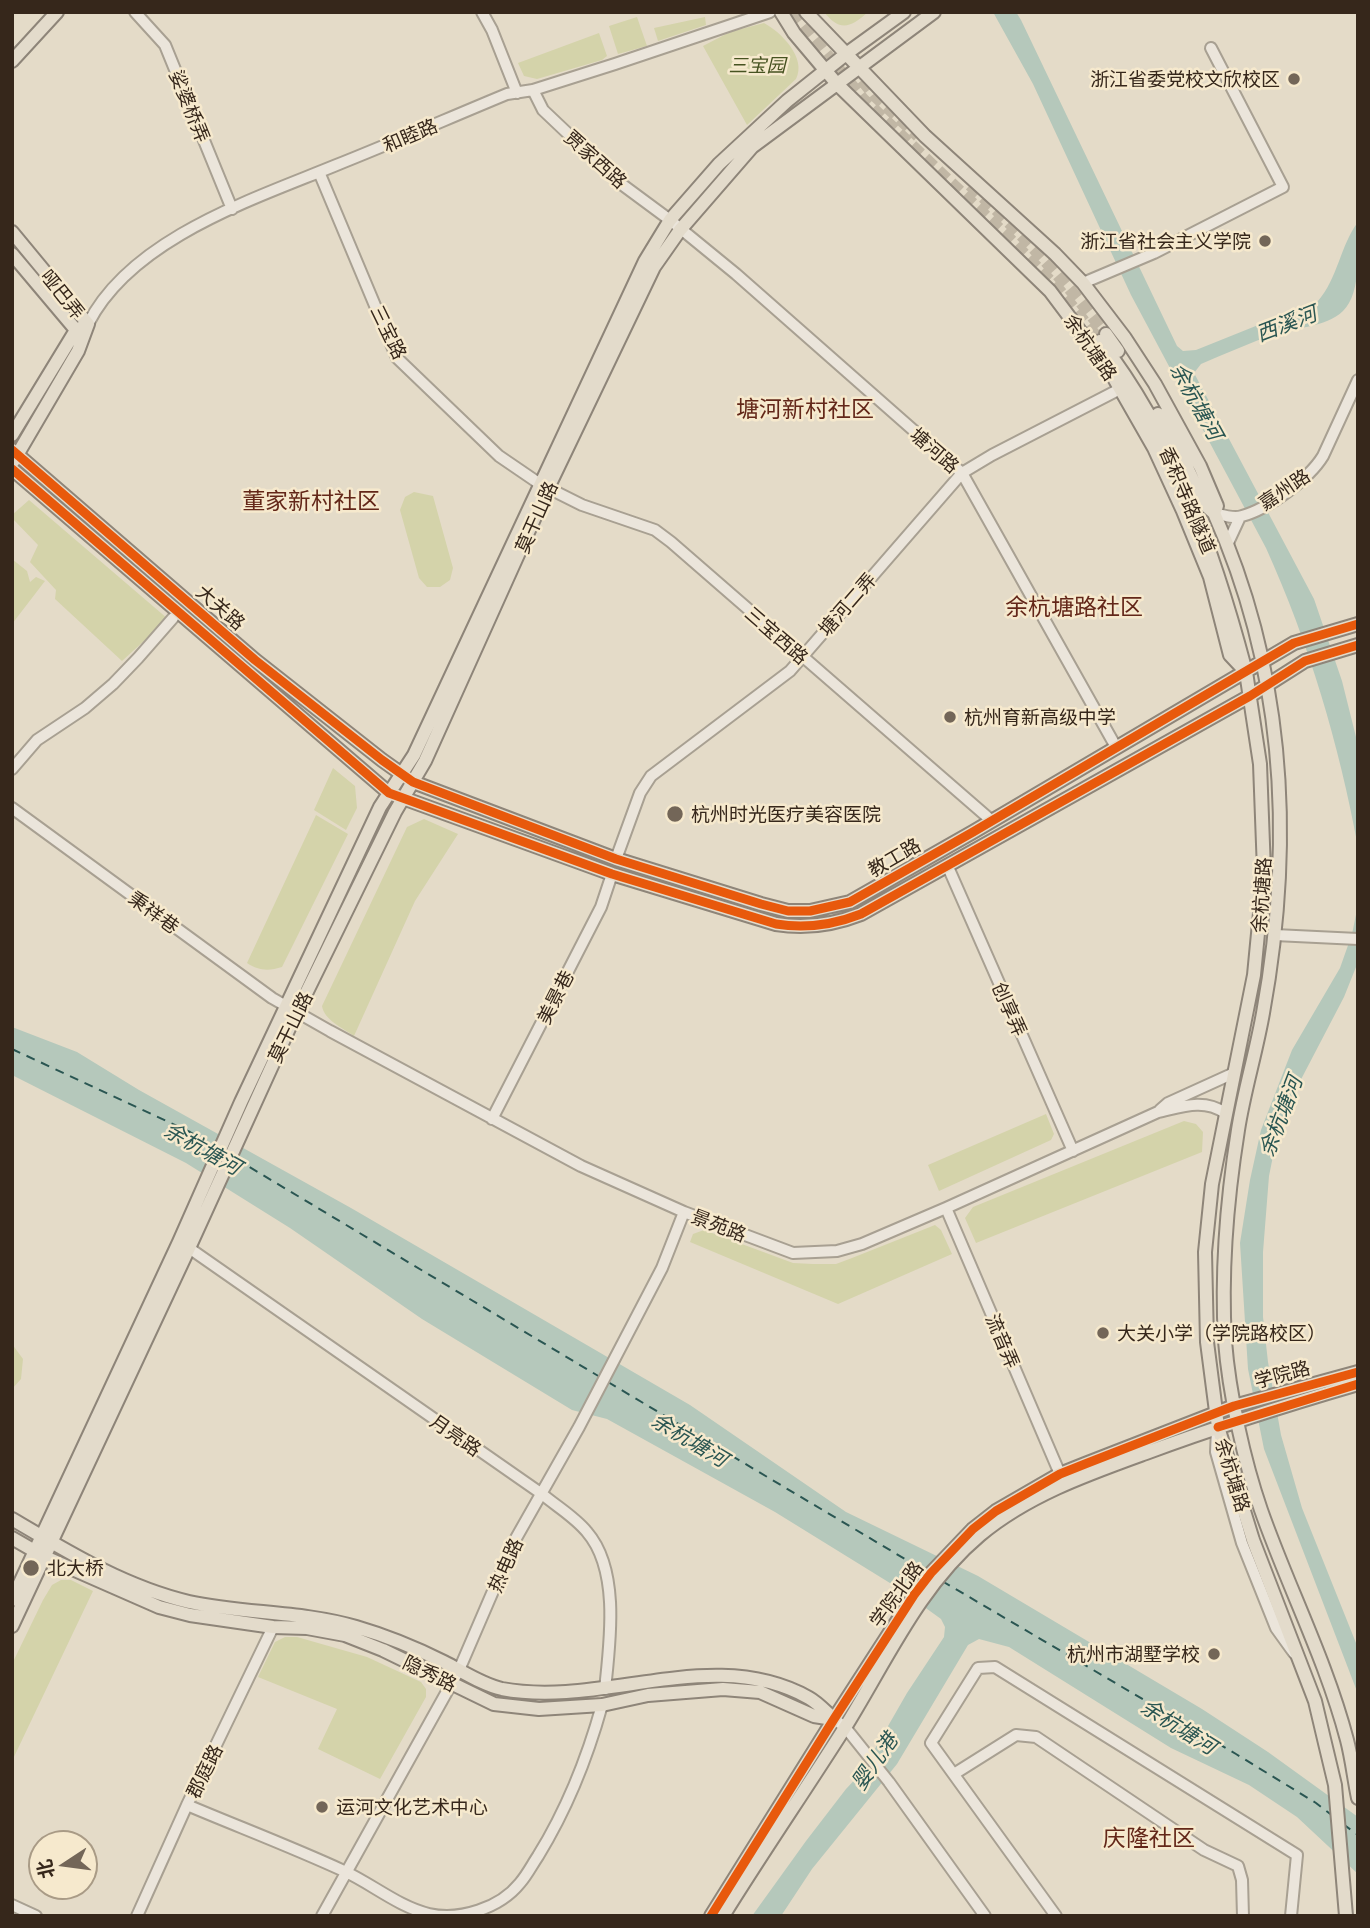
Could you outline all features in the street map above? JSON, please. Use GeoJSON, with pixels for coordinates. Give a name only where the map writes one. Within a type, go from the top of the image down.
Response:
{"type":"FeatureCollection","features":[{"type":"Feature","properties":{"kind":"main road"},"geometry":{"type":"LineString","coordinates":[[12,52],[49,12]]}},
{"type":"Feature","properties":{"kind":"main road"},"geometry":{"type":"LineString","coordinates":[[12,61],[57,12]]}},
{"type":"Feature","properties":{"kind":"main road","name":"余杭塘路"},"geometry":{"type":"LineString","coordinates":[[781,12],[794,33],[836,84],[1050,291],[1120,389],[1154,448],[1183,511],[1210,577],[1230,655],[1246,672],[1261,764],[1264,871],[1254,975],[1212,1184],[1205,1252],[1208,1342],[1218,1427],[1250,1529],[1315,1700],[1335,1785],[1346,1916]]}},
{"type":"Feature","properties":{"kind":"main road","name":"余杭塘路"},"geometry":{"type":"LineString","coordinates":[[806,12],[925,136],[1055,254],[1083,283],[1125,338],[1179,426],[1217,506],[1214,513],[1264,661],[1277,747],[1282,810],[1279,902],[1275,935],[1263,1015],[1238,1130],[1223,1298],[1226,1347],[1234,1406],[1247,1461],[1261,1508],[1319,1657],[1347,1740],[1358,1798]]}},
{"type":"Feature","properties":{"kind":"main road","name":"莫干山路"},"geometry":{"type":"LineString","coordinates":[[200,1211],[246,1106],[293,1009],[395,812],[425,761],[621,309],[645,261],[670,220],[719,164],[754,130],[846,54],[904,12]]}},
{"type":"Feature","properties":{"kind":"main road","name":"莫干山路"},"geometry":{"type":"LineString","coordinates":[[293,1009],[380,807],[414,755],[654,267],[680,230],[752,147],[934,12]]}},
{"type":"Feature","properties":{"kind":"main road","name":"哑巴弄"},"geometry":{"type":"LineString","coordinates":[[12,232],[82,327]]}},
{"type":"Feature","properties":{"kind":"main road","name":"哑巴弄"},"geometry":{"type":"LineString","coordinates":[[12,254],[82,327]]}},
{"type":"Feature","properties":{"kind":"main road","name":"和睦路"},"geometry":{"type":"LineString","coordinates":[[12,435],[82,327]]}},
{"type":"Feature","properties":{"kind":"main road","name":"和睦路"},"geometry":{"type":"LineString","coordinates":[[14,456],[78,351],[82,327]]}},
{"type":"Feature","properties":{"kind":"main road","name":"香积寺路隧道"},"geometry":{"type":"LineString","coordinates":[[1214,513],[1204,504],[1169,433],[1103,337],[1158,431],[1197,513],[1228,603],[1246,672]]}},
{"type":"Feature","properties":{"kind":"main road","name":"大关路"},"geometry":{"type":"LineString","coordinates":[[14,456],[255,660],[413,782]]}},
{"type":"Feature","properties":{"kind":"main road","name":"大关路"},"geometry":{"type":"LineString","coordinates":[[12,469],[389,793],[405,797]]}},
{"type":"Feature","properties":{"kind":"main road","name":"教工路"},"geometry":{"type":"LineString","coordinates":[[413,782],[616,859],[761,904],[788,911],[829,909],[850,902],[992,821],[1294,643],[1358,624]]}},
{"type":"Feature","properties":{"kind":"main road","name":"教工路"},"geometry":{"type":"LineString","coordinates":[[405,797],[612,874],[776,924],[821,926],[861,915],[1250,696],[1305,661],[1358,645]]}},
{"type":"Feature","properties":{"kind":"main road"},"geometry":{"type":"LineString","coordinates":[[47,1539],[189,1248],[200,1211]]}},
{"type":"Feature","properties":{"kind":"main road"},"geometry":{"type":"LineString","coordinates":[[12,1626],[40,1554],[200,1211]]}},
{"type":"Feature","properties":{"kind":"main road","name":"学院路"},"geometry":{"type":"LineString","coordinates":[[1216,1412],[1358,1372]]}},
{"type":"Feature","properties":{"kind":"main road","name":"学院路"},"geometry":{"type":"LineString","coordinates":[[1218,1427],[1358,1384]]}},
{"type":"Feature","properties":{"kind":"main road","name":"学院北路"},"geometry":{"type":"LineString","coordinates":[[723,1916],[845,1727],[895,1632],[931,1573],[996,1511],[1060,1475],[1216,1412]]}},
{"type":"Feature","properties":{"kind":"main road","name":"学院北路"},"geometry":{"type":"LineString","coordinates":[[976,1532],[1077,1478],[1218,1427]]}},
{"type":"Feature","properties":{"kind":"main road","name":"隐秀路"},"geometry":{"type":"LineString","coordinates":[[12,1519],[147,1591],[191,1602],[308,1615],[356,1627],[395,1640],[499,1689],[549,1694],[675,1678],[745,1677],[763,1679],[788,1688],[812,1700],[834,1719]]}},
{"type":"Feature","properties":{"kind":"main road","name":"隐秀路"},"geometry":{"type":"LineString","coordinates":[[12,1538],[40,1554],[159,1607],[190,1615],[273,1628],[307,1628],[345,1635],[383,1650],[494,1704],[539,1709],[602,1706],[648,1695],[723,1689],[760,1692],[814,1716],[834,1719]]}},
{"type":"Feature","properties":{"kind":"main road"},"geometry":{"type":"LineString","coordinates":[[12,1600],[40,1554]]}},
{"type":"Feature","properties":{"kind":"main road","name":"学院北路"},"geometry":{"type":"LineString","coordinates":[[712,1916],[834,1719],[895,1632]]}},
{"type":"Feature","properties":{"kind":"street","name":"娑婆桥弄"},"geometry":{"type":"LineString","coordinates":[[135,12],[165,45],[232,209]]}},
{"type":"Feature","properties":{"kind":"street"},"geometry":{"type":"LineString","coordinates":[[482,12],[517,93]]}},
{"type":"Feature","properties":{"kind":"street","name":"和睦路"},"geometry":{"type":"LineString","coordinates":[[82,327],[98,304],[144,259],[172,240],[232,209],[506,94],[533,90],[770,12]]}},
{"type":"Feature","properties":{"kind":"street"},"geometry":{"type":"LineString","coordinates":[[1083,283],[1143,259],[1283,187],[1211,48]]}},
{"type":"Feature","properties":{"kind":"street","name":"贾家西路"},"geometry":{"type":"LineString","coordinates":[[533,90],[543,110],[620,183],[670,220]]}},
{"type":"Feature","properties":{"kind":"street","name":"三宝路"},"geometry":{"type":"LineString","coordinates":[[319,172],[397,358],[499,456],[544,486]]}},
{"type":"Feature","properties":{"kind":"street","name":"塘河路"},"geometry":{"type":"LineString","coordinates":[[670,220],[736,274],[962,473],[1116,747]]}},
{"type":"Feature","properties":{"kind":"street","name":"嘉州路"},"geometry":{"type":"LineString","coordinates":[[1214,513],[1240,517],[1303,480],[1315,468],[1358,380]]}},
{"type":"Feature","properties":{"kind":"street","name":"塘河二弄"},"geometry":{"type":"LineString","coordinates":[[616,859],[640,793],[651,776],[790,671],[962,473],[1120,389]]}},
{"type":"Feature","properties":{"kind":"street","name":"三宝西路"},"geometry":{"type":"LineString","coordinates":[[544,486],[582,505],[655,530],[992,821]]}},
{"type":"Feature","properties":{"kind":"street","name":"嘉州路"},"geometry":{"type":"LineString","coordinates":[[1227,545],[1240,517]]}},
{"type":"Feature","properties":{"kind":"street"},"geometry":{"type":"LineString","coordinates":[[12,769],[37,740],[85,708],[113,684],[173,618]]}},
{"type":"Feature","properties":{"kind":"street","name":"秉祥巷"},"geometry":{"type":"LineString","coordinates":[[12,808],[272,998],[293,1009]]}},
{"type":"Feature","properties":{"kind":"street","name":"创享弄"},"geometry":{"type":"LineString","coordinates":[[948,867],[1073,1151]]}},
{"type":"Feature","properties":{"kind":"street","name":"美景巷"},"geometry":{"type":"LineString","coordinates":[[492,1119],[601,907],[612,874]]}},
{"type":"Feature","properties":{"kind":"street"},"geometry":{"type":"LineString","coordinates":[[1275,935],[1358,939]]}},
{"type":"Feature","properties":{"kind":"street","name":"景苑路"},"geometry":{"type":"LineString","coordinates":[[293,1009],[581,1166],[684,1212],[793,1253],[837,1251],[862,1244],[1158,1112],[1195,1104],[1209,1105],[1225,1113]]}},
{"type":"Feature","properties":{"kind":"street","name":"景苑路"},"geometry":{"type":"LineString","coordinates":[[1158,1112],[1168,1103],[1234,1073]]}},
{"type":"Feature","properties":{"kind":"street","name":"流音弄"},"geometry":{"type":"LineString","coordinates":[[946,1208],[1060,1475]]}},
{"type":"Feature","properties":{"kind":"street","name":"热电路"},"geometry":{"type":"LineString","coordinates":[[321,1916],[458,1670],[515,1540],[579,1427],[662,1268],[684,1212]]}},
{"type":"Feature","properties":{"kind":"street","name":"月亮路"},"geometry":{"type":"LineString","coordinates":[[189,1248],[542,1494],[587,1531],[601,1553],[607,1582],[611,1618],[605,1689]]}},
{"type":"Feature","properties":{"kind":"street","name":"郡庭路"},"geometry":{"type":"LineString","coordinates":[[137,1916],[187,1805],[273,1628]]}},
{"type":"Feature","properties":{"kind":"street"},"geometry":{"type":"LineString","coordinates":[[1056,1916],[931,1743],[978,1668],[995,1668],[1297,1855],[1291,1916]]}},
{"type":"Feature","properties":{"kind":"street"},"geometry":{"type":"LineString","coordinates":[[187,1805],[345,1871],[414,1909],[429,1914],[461,1915],[482,1909],[503,1898],[520,1884],[548,1840],[573,1791],[590,1749],[602,1706]]}},
{"type":"Feature","properties":{"kind":"street","name":"隐秀路"},"geometry":{"type":"LineString","coordinates":[[834,1719],[845,1727],[889,1782],[985,1916]]}},
{"type":"Feature","properties":{"kind":"street"},"geometry":{"type":"LineString","coordinates":[[954,1774],[1016,1735],[1035,1737],[1204,1850],[1238,1866],[1242,1880],[1243,1916]]}},
{"type":"Feature","properties":{"kind":"street"},"geometry":{"type":"LineString","coordinates":[[12,1905],[36,1916]]}},
{"type":"Feature","properties":{"kind":"green space"},"geometry":{"type":"Polygon","coordinates":[[[824,12],[868,12],[856,22],[845,26],[835,23],[824,12]]]}},
{"type":"Feature","properties":{"kind":"green space"},"geometry":{"type":"Polygon","coordinates":[[[637,17],[647,46],[618,54],[609,26],[637,17]]]}},
{"type":"Feature","properties":{"kind":"green space"},"geometry":{"type":"Polygon","coordinates":[[[705,17],[706,25],[658,41],[654,28],[705,17]]]}},
{"type":"Feature","properties":{"kind":"green space","name":"三宝园"},"geometry":{"type":"Polygon","coordinates":[[[764,23],[790,46],[798,63],[798,71],[796,79],[747,125],[703,46],[730,32],[764,23]]]}},
{"type":"Feature","properties":{"kind":"green space"},"geometry":{"type":"Polygon","coordinates":[[[599,33],[607,56],[602,60],[537,79],[524,76],[518,63],[599,33]]]}},
{"type":"Feature","properties":{"kind":"green space"},"geometry":{"type":"Polygon","coordinates":[[[414,492],[433,496],[453,568],[450,580],[440,587],[427,587],[419,578],[400,510],[405,497],[414,492]]]}},
{"type":"Feature","properties":{"kind":"green space"},"geometry":{"type":"Polygon","coordinates":[[[29,500],[168,619],[122,661],[55,599],[56,590],[30,562],[38,545],[12,518],[29,500]]]}},
{"type":"Feature","properties":{"kind":"green space"},"geometry":{"type":"Polygon","coordinates":[[[12,559],[27,571],[30,582],[36,577],[45,581],[12,624],[12,559]]]}},
{"type":"Feature","properties":{"kind":"green space"},"geometry":{"type":"Polygon","coordinates":[[[333,768],[355,786],[357,808],[346,830],[314,810],[333,768]]]}},
{"type":"Feature","properties":{"kind":"green space"},"geometry":{"type":"Polygon","coordinates":[[[316,815],[348,834],[282,967],[268,970],[256,968],[247,963],[316,815]]]}},
{"type":"Feature","properties":{"kind":"green space"},"geometry":{"type":"Polygon","coordinates":[[[424,819],[458,834],[415,901],[354,1036],[330,1020],[322,1006],[407,827],[424,819]]]}},
{"type":"Feature","properties":{"kind":"green space"},"geometry":{"type":"Polygon","coordinates":[[[1046,1114],[1054,1134],[1051,1140],[939,1191],[928,1165],[1046,1114]]]}},
{"type":"Feature","properties":{"kind":"green space"},"geometry":{"type":"Polygon","coordinates":[[[1184,1121],[1196,1124],[1203,1132],[1202,1152],[976,1243],[965,1218],[973,1207],[1184,1121]]]}},
{"type":"Feature","properties":{"kind":"green space"},"geometry":{"type":"Polygon","coordinates":[[[935,1225],[941,1230],[952,1254],[838,1304],[690,1242],[693,1234],[704,1230],[793,1263],[836,1264],[935,1225]]]}},
{"type":"Feature","properties":{"kind":"green space"},"geometry":{"type":"Polygon","coordinates":[[[12,1344],[23,1359],[21,1379],[12,1389],[12,1344]]]}},
{"type":"Feature","properties":{"kind":"green space"},"geometry":{"type":"Polygon","coordinates":[[[61,1580],[71,1580],[93,1591],[12,1761],[12,1664],[43,1600],[52,1585],[61,1580]]]}},
{"type":"Feature","properties":{"kind":"green space"},"geometry":{"type":"Polygon","coordinates":[[[285,1637],[297,1637],[367,1657],[421,1682],[426,1689],[426,1697],[380,1779],[318,1749],[337,1709],[258,1677],[275,1642],[285,1637]]]}},
{"type":"Feature","properties":{"kind":"water"},"geometry":{"type":"Polygon","coordinates":[[[993,12],[1016,12],[1021,20],[1177,346],[1183,351],[1196,350],[1318,301],[1325,292],[1358,222],[1356,281],[1349,303],[1343,311],[1328,321],[1280,332],[1236,349],[1201,364],[1194,373],[1314,599],[1342,681],[1358,745],[1358,847],[1332,732],[1309,657],[1282,584],[1266,548],[1131,295],[1033,84],[993,12]]]}},
{"type":"Feature","properties":{"kind":"water","name":"余杭塘河"},"geometry":{"type":"Polygon","coordinates":[[[1358,905],[1358,962],[1344,997],[1296,1089],[1275,1146],[1269,1176],[1263,1252],[1263,1317],[1281,1435],[1302,1508],[1358,1648],[1358,1694],[1264,1449],[1248,1369],[1240,1243],[1261,1130],[1292,1050],[1340,968],[1352,934],[1358,905]]]}},
{"type":"Feature","properties":{"kind":"water"},"geometry":{"type":"Polygon","coordinates":[[[12,1027],[77,1052],[139,1090],[351,1208],[690,1405],[846,1512],[978,1576],[1202,1709],[1268,1752],[1358,1817],[1358,1874],[1297,1817],[1249,1785],[1171,1748],[1009,1647],[979,1639],[968,1645],[897,1764],[812,1869],[781,1916],[752,1916],[806,1841],[861,1773],[907,1693],[944,1637],[945,1627],[941,1619],[898,1588],[775,1512],[607,1419],[572,1410],[422,1319],[290,1228],[186,1163],[12,1075],[12,1027]]]}},
{"type":"Feature","properties":{"kind":"ferry route"},"geometry":{"type":"LineString","coordinates":[[12,1049],[190,1132],[216,1147]]}},
{"type":"Feature","properties":{"kind":"ferry route"},"geometry":{"type":"LineString","coordinates":[[236,1159],[600,1377]]}},
{"type":"Feature","properties":{"kind":"ferry route"},"geometry":{"type":"LineString","coordinates":[[608,1382],[925,1571]]}},
{"type":"Feature","properties":{"kind":"ferry route"},"geometry":{"type":"LineString","coordinates":[[942,1581],[1236,1754],[1333,1816]]}},
{"type":"Feature","properties":{"kind":"ferry route"},"geometry":{"type":"LineString","coordinates":[[1343,1824],[1358,1835]]}},
{"type":"Feature","properties":{"kind":"tunnel"},"geometry":{"type":"LineString","coordinates":[[792,12],[863,99],[1007,236],[1059,290],[1100,341]]}},
{"type":"Feature","properties":{"kind":"tunnel"},"geometry":{"type":"LineString","coordinates":[[851,66],[874,95],[918,136]]}},
{"type":"Feature","properties":{"kind":"tunnel"},"geometry":{"type":"LineString","coordinates":[[970,185],[1041,256],[1106,334]]}},
{"type":"Feature","properties":{"kind":"cycle path"},"geometry":{"type":"LineString","coordinates":[[12,450],[255,660],[413,782],[616,859],[788,911],[810,911],[850,902],[1294,643],[1358,624]]}},
{"type":"Feature","properties":{"kind":"cycle path"},"geometry":{"type":"LineString","coordinates":[[12,469],[389,793],[612,874],[776,924],[819,925],[861,914],[1250,696],[1305,661],[1358,645]]}},
{"type":"Feature","properties":{"kind":"cycle path"},"geometry":{"type":"LineString","coordinates":[[711,1916],[914,1595],[973,1529],[996,1511],[1060,1474],[1234,1406],[1358,1372]]}},
{"type":"Feature","properties":{"kind":"cycle path"},"geometry":{"type":"LineString","coordinates":[[1218,1427],[1358,1384]]}},
{"type":"Feature","properties":{"kind":"place","name":"浙江省委党校文欣校区"},"geometry":{"type":"Point","coordinates":[1294,79]}},
{"type":"Feature","properties":{"kind":"place","name":"浙江省社会主义学院"},"geometry":{"type":"Point","coordinates":[1265,241]}},
{"type":"Feature","properties":{"kind":"place","name":"杭州育新高级中学"},"geometry":{"type":"Point","coordinates":[950,717]}},
{"type":"Feature","properties":{"kind":"place","name":"杭州时光医疗美容医院"},"geometry":{"type":"Point","coordinates":[675,814]}},
{"type":"Feature","properties":{"kind":"place","name":"大关小学（学院路校区）"},"geometry":{"type":"Point","coordinates":[1103,1333]}},
{"type":"Feature","properties":{"kind":"place","name":"北大桥"},"geometry":{"type":"Point","coordinates":[31,1568]}},
{"type":"Feature","properties":{"kind":"place","name":"杭州市湖墅学校"},"geometry":{"type":"Point","coordinates":[1214,1654]}},
{"type":"Feature","properties":{"kind":"place","name":"运河文化艺术中心"},"geometry":{"type":"Point","coordinates":[322,1807]}},
{"type":"Feature","properties":{"kind":"district","name":"塘河新村社区"},"geometry":{"type":"Point","coordinates":[805,408]}},
{"type":"Feature","properties":{"kind":"district","name":"董家新村社区"},"geometry":{"type":"Point","coordinates":[311,500]}},
{"type":"Feature","properties":{"kind":"district","name":"余杭塘路社区"},"geometry":{"type":"Point","coordinates":[1074,606]}},
{"type":"Feature","properties":{"kind":"district","name":"庆隆社区"},"geometry":{"type":"Point","coordinates":[1149,1837]}},
{"type":"Feature","properties":{"kind":"water label","name":"西溪河"},"geometry":{"type":"Point","coordinates":[1286,323]}},
{"type":"Feature","properties":{"kind":"water label","name":"婴儿港"},"geometry":{"type":"Point","coordinates":[874,1761]}}]}
